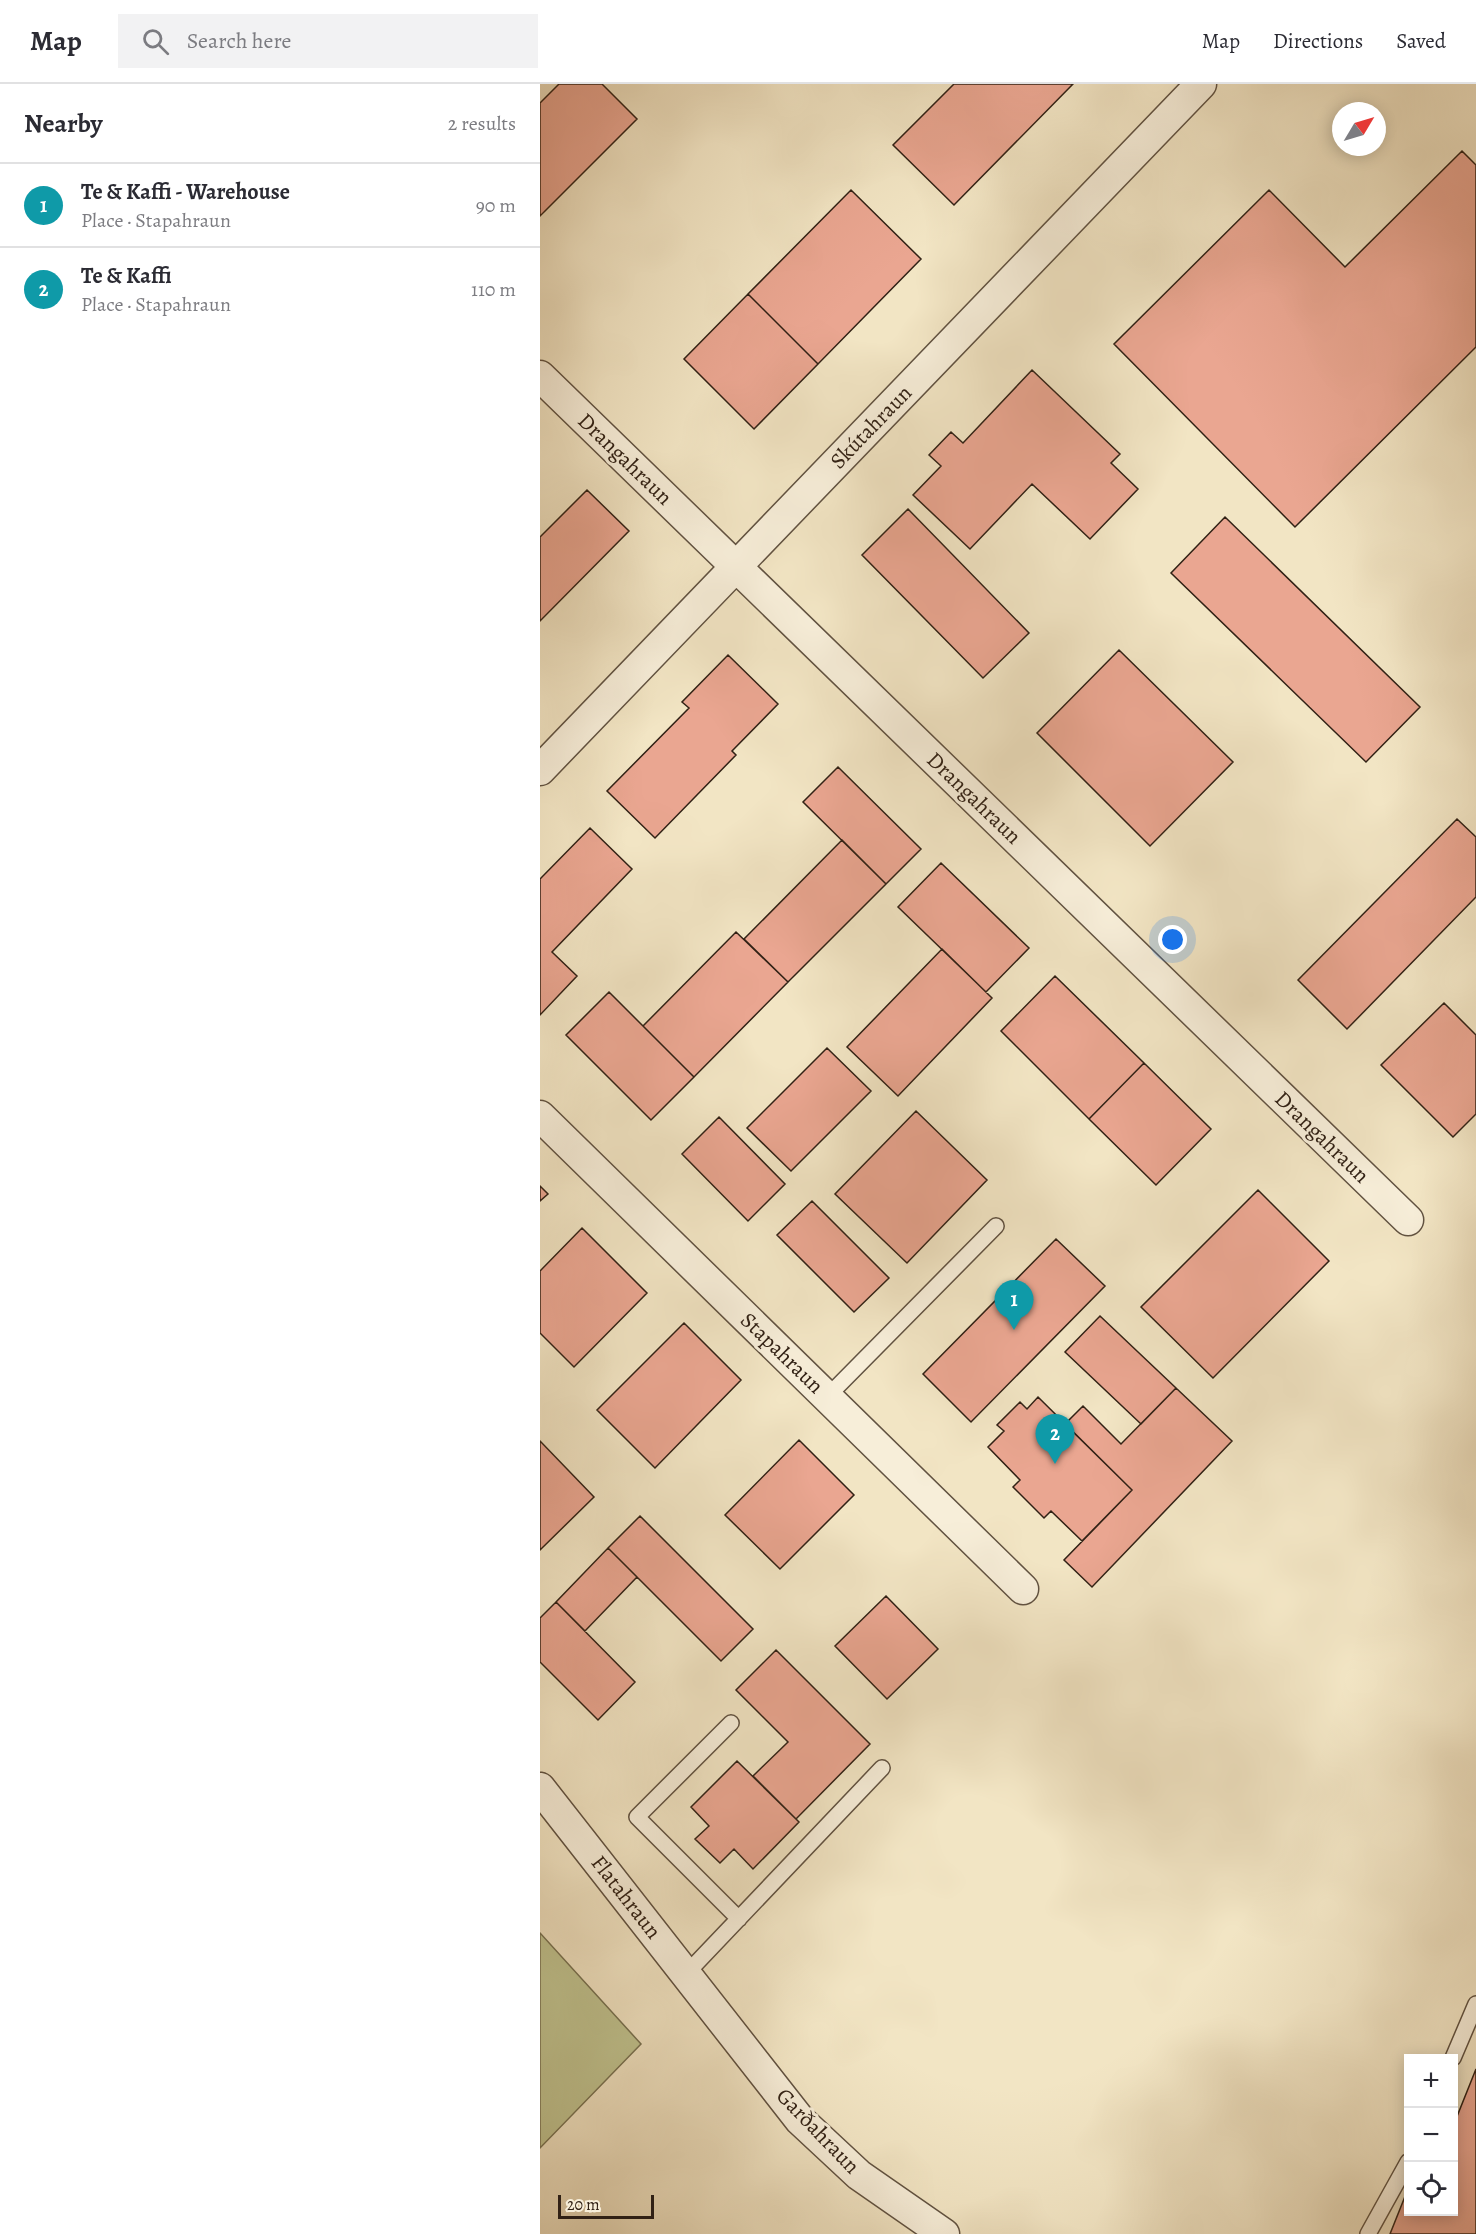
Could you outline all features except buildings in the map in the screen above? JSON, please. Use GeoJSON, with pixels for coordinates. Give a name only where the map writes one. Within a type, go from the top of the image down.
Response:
{"type":"FeatureCollection","features":[{"type":"Feature","properties":{"kind":"street","name":"Skútahraun"},"geometry":{"type":"LineString","coordinates":[[540,770],[1201,84]]}},
{"type":"Feature","properties":{"kind":"street","name":"Drangahraun"},"geometry":{"type":"LineString","coordinates":[[540,376],[1408,1220]]}},
{"type":"Feature","properties":{"kind":"street","name":"Stapahraun"},"geometry":{"type":"LineString","coordinates":[[540,1116],[1023,1589]]}},
{"type":"Feature","properties":{"kind":"street","name":"Flatahraun"},"geometry":{"type":"LineString","coordinates":[[540,1788],[711,2006]]}},
{"type":"Feature","properties":{"kind":"street","name":"Garðahraun"},"geometry":{"type":"LineString","coordinates":[[711,2006],[800,2120],[859,2175],[944,2234]]}},
{"type":"Feature","properties":{"kind":"lane"},"geometry":{"type":"LineString","coordinates":[[827,1397],[996,1226]]}},
{"type":"Feature","properties":{"kind":"lane"},"geometry":{"type":"LineString","coordinates":[[731,1723],[637,1817],[739,1919]]}},
{"type":"Feature","properties":{"kind":"lane"},"geometry":{"type":"LineString","coordinates":[[686,1974],[882,1768]]}},
{"type":"Feature","properties":{"kind":"lane"},"geometry":{"type":"LineString","coordinates":[[1455,2054],[1476,2004]]}},
{"type":"Feature","properties":{"kind":"lane"},"geometry":{"type":"LineString","coordinates":[[1368,2234],[1404,2169]]}},
{"type":"Feature","properties":{"kind":"green space"},"geometry":{"type":"Polygon","coordinates":[[[540,1933],[641,2044],[540,2148],[540,1933]]]}},
{"type":"Feature","properties":{"kind":"place","name":"Te & Kaffi - Warehouse"},"geometry":{"type":"Point","coordinates":[1014,1330]}},
{"type":"Feature","properties":{"kind":"place","name":"Te & Kaffi"},"geometry":{"type":"Point","coordinates":[1055,1464]}}]}
